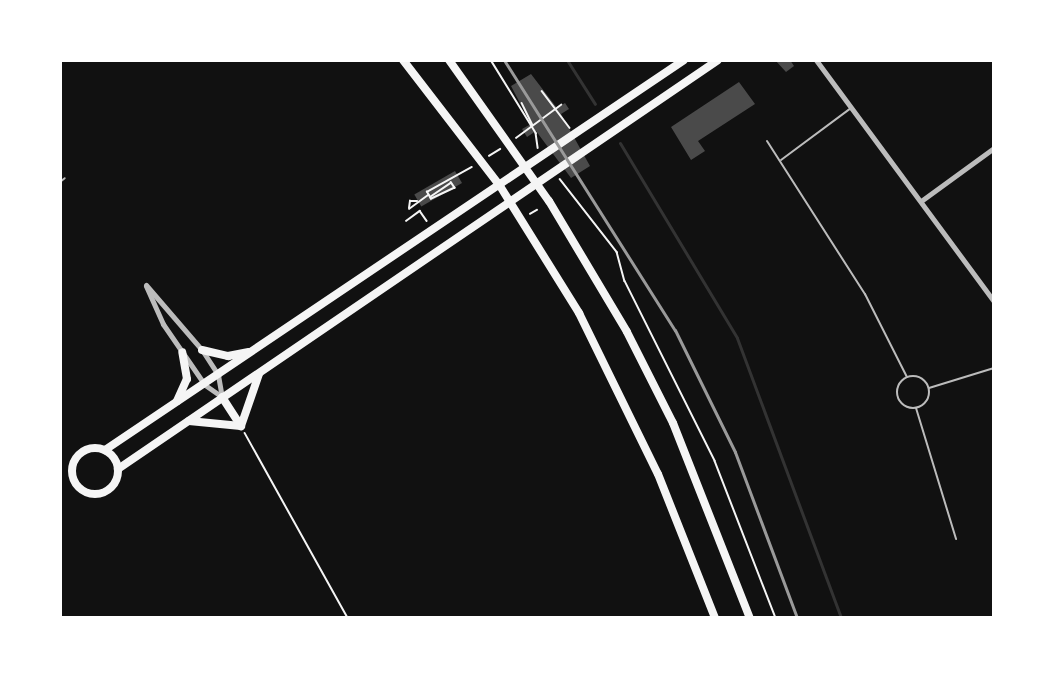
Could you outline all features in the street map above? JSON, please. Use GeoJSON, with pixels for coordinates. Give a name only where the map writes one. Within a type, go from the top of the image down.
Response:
{"type":"FeatureCollection","features":[{"type":"Feature","properties":{"kind":"main road"},"geometry":{"type":"LineString","coordinates":[[403,60],[510,201],[611,374],[658,474],[715,618]]}},
{"type":"Feature","properties":{"kind":"main road"},"geometry":{"type":"LineString","coordinates":[[449,60],[527,169],[609,300],[663,404],[750,618]]}},
{"type":"Feature","properties":{"kind":"main road"},"geometry":{"type":"LineString","coordinates":[[684,60],[545,158],[174,406],[105,450],[90,448],[77,456],[72,470],[76,484],[88,493],[103,492],[114,483],[118,469],[718,60]]}},
{"type":"Feature","properties":{"kind":"main road"},"geometry":{"type":"LineString","coordinates":[[202,350],[228,356],[256,350]]}},
{"type":"Feature","properties":{"kind":"main road"},"geometry":{"type":"LineString","coordinates":[[174,406],[187,379],[182,352]]}},
{"type":"Feature","properties":{"kind":"main road"},"geometry":{"type":"LineString","coordinates":[[241,426],[262,370]]}},
{"type":"Feature","properties":{"kind":"main road"},"geometry":{"type":"LineString","coordinates":[[222,397],[241,426]]}},
{"type":"Feature","properties":{"kind":"main road"},"geometry":{"type":"LineString","coordinates":[[187,421],[241,426]]}},
{"type":"Feature","properties":{"kind":"main road"},"geometry":{"type":"LineString","coordinates":[[105,450],[118,469]]}},
{"type":"Feature","properties":{"kind":"street"},"geometry":{"type":"LineString","coordinates":[[816,60],[994,301]]}},
{"type":"Feature","properties":{"kind":"street"},"geometry":{"type":"LineString","coordinates":[[921,201],[994,148]]}},
{"type":"Feature","properties":{"kind":"street"},"geometry":{"type":"LineString","coordinates":[[146,285],[202,350],[218,375],[222,397],[205,385],[182,352],[146,285]]}},
{"type":"Feature","properties":{"kind":"lane"},"geometry":{"type":"LineString","coordinates":[[781,160],[851,108]]}},
{"type":"Feature","properties":{"kind":"lane"},"geometry":{"type":"LineString","coordinates":[[767,141],[865,294],[907,377]]}},
{"type":"Feature","properties":{"kind":"lane"},"geometry":{"type":"LineString","coordinates":[[60,182],[65,178]]}},
{"type":"Feature","properties":{"kind":"lane"},"geometry":{"type":"LineString","coordinates":[[929,388],[994,368]]}},
{"type":"Feature","properties":{"kind":"lane"},"geometry":{"type":"LineString","coordinates":[[918,376],[929,388],[928,399],[916,408],[906,406],[897,394],[907,377],[918,376]]}},
{"type":"Feature","properties":{"kind":"lane"},"geometry":{"type":"LineString","coordinates":[[916,408],[956,539]]}},
{"type":"Feature","properties":{"kind":"path"},"geometry":{"type":"LineString","coordinates":[[491,60],[536,133],[535,144],[545,158]]}},
{"type":"Feature","properties":{"kind":"path"},"geometry":{"type":"LineString","coordinates":[[542,91],[573,134]]}},
{"type":"Feature","properties":{"kind":"path"},"geometry":{"type":"LineString","coordinates":[[522,103],[535,126],[528,130]]}},
{"type":"Feature","properties":{"kind":"path"},"geometry":{"type":"LineString","coordinates":[[555,112],[561,105]]}},
{"type":"Feature","properties":{"kind":"path"},"geometry":{"type":"LineString","coordinates":[[555,172],[617,252],[625,281],[715,461],[776,618]]}},
{"type":"Feature","properties":{"kind":"path"},"geometry":{"type":"LineString","coordinates":[[429,196],[458,177]]}},
{"type":"Feature","properties":{"kind":"path"},"geometry":{"type":"LineString","coordinates":[[418,201],[410,201],[409,209],[418,201],[455,188],[448,178],[429,196]]}},
{"type":"Feature","properties":{"kind":"path"},"geometry":{"type":"LineString","coordinates":[[530,214],[537,210]]}},
{"type":"Feature","properties":{"kind":"path"},"geometry":{"type":"LineString","coordinates":[[406,221],[420,211],[427,220]]}},
{"type":"Feature","properties":{"kind":"path"},"geometry":{"type":"LineString","coordinates":[[241,426],[348,618]]}},
{"type":"Feature","properties":{"kind":"building"},"geometry":{"type":"Polygon","coordinates":[[[775,60],[790,60],[794,66],[786,72],[775,60]]]}},
{"type":"Feature","properties":{"kind":"building"},"geometry":{"type":"Polygon","coordinates":[[[531,74],[557,108],[565,103],[569,109],[561,114],[590,166],[571,178],[536,131],[527,137],[522,129],[531,124],[511,86],[531,74]]]}},
{"type":"Feature","properties":{"kind":"building"},"geometry":{"type":"Polygon","coordinates":[[[739,82],[755,104],[698,141],[705,151],[691,160],[671,127],[739,82]]]}},
{"type":"Feature","properties":{"kind":"building"},"geometry":{"type":"Polygon","coordinates":[[[455,171],[462,183],[421,207],[414,195],[455,171]]]}},
{"type":"Feature","properties":{"kind":"waterway"},"geometry":{"type":"LineString","coordinates":[[567,60],[595,104]]}},
{"type":"Feature","properties":{"kind":"waterway"},"geometry":{"type":"LineString","coordinates":[[620,143],[737,338],[841,618]]}},
{"type":"Feature","properties":{"kind":"railway"},"geometry":{"type":"LineString","coordinates":[[504,60],[675,330],[735,452],[797,618]]}}]}
